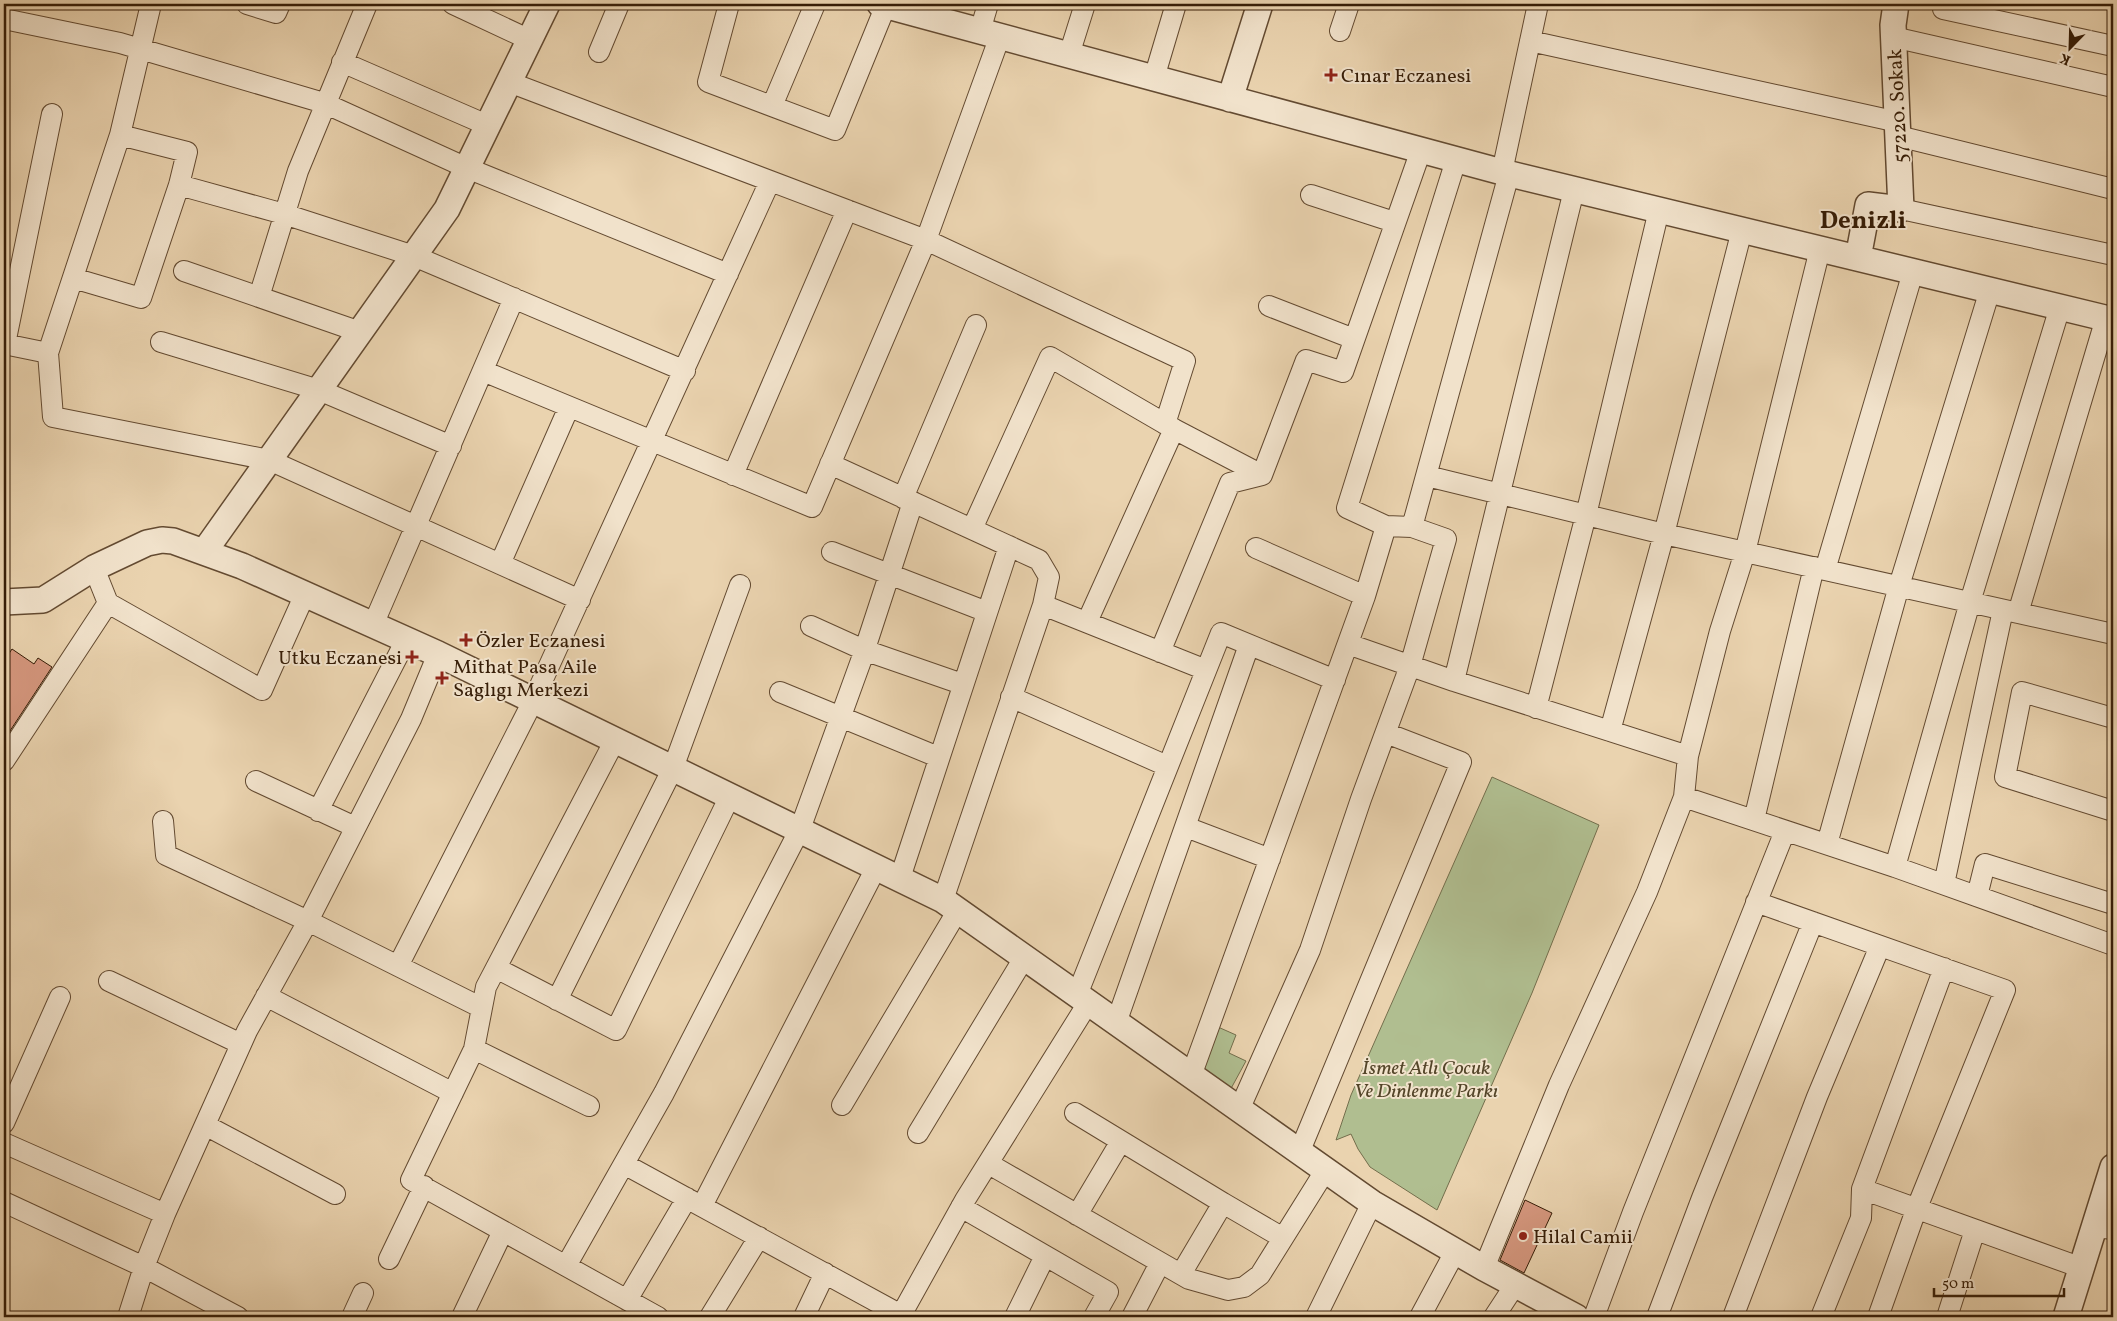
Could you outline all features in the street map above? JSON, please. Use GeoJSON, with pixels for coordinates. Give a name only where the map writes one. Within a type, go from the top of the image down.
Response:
{"type":"FeatureCollection","features":[{"type":"Feature","properties":{"kind":"street"},"geometry":{"type":"LineString","coordinates":[[151,4],[120,135],[48,353],[53,417],[269,460],[580,600]]}},
{"type":"Feature","properties":{"kind":"street"},"geometry":{"type":"LineString","coordinates":[[247,4],[276,13],[280,4]]}},
{"type":"Feature","properties":{"kind":"street"},"geometry":{"type":"LineString","coordinates":[[259,297],[298,171],[324,103],[368,4]]}},
{"type":"Feature","properties":{"kind":"street"},"geometry":{"type":"LineString","coordinates":[[452,4],[530,40]]}},
{"type":"Feature","properties":{"kind":"street"},"geometry":{"type":"LineString","coordinates":[[204,552],[448,209],[487,125],[548,4]]}},
{"type":"Feature","properties":{"kind":"street"},"geometry":{"type":"LineString","coordinates":[[600,52],[619,4]]}},
{"type":"Feature","properties":{"kind":"street"},"geometry":{"type":"LineString","coordinates":[[729,4],[708,82],[835,130],[891,5],[990,34],[1505,173],[2110,319],[2010,611],[1944,884]]}},
{"type":"Feature","properties":{"kind":"street"},"geometry":{"type":"LineString","coordinates":[[772,106],[815,4]]}},
{"type":"Feature","properties":{"kind":"street"},"geometry":{"type":"LineString","coordinates":[[483,371],[812,507],[926,240],[990,34],[988,4]]}},
{"type":"Feature","properties":{"kind":"street"},"geometry":{"type":"LineString","coordinates":[[1069,55],[1085,4]]}},
{"type":"Feature","properties":{"kind":"street"},"geometry":{"type":"LineString","coordinates":[[1154,78],[1176,4]]}},
{"type":"Feature","properties":{"kind":"street"},"geometry":{"type":"LineString","coordinates":[[1230,98],[1260,4]]}},
{"type":"Feature","properties":{"kind":"street"},"geometry":{"type":"LineString","coordinates":[[1340,31],[1348,4]]}},
{"type":"Feature","properties":{"kind":"street","name":"57220. Sokak"},"geometry":{"type":"LineString","coordinates":[[1896,4],[1893,37],[1902,209]]}},
{"type":"Feature","properties":{"kind":"street"},"geometry":{"type":"LineString","coordinates":[[1944,4],[1943,9],[2113,46]]}},
{"type":"Feature","properties":{"kind":"street"},"geometry":{"type":"LineString","coordinates":[[1412,526],[1427,476],[1505,173],[1530,41],[1533,5]]}},
{"type":"Feature","properties":{"kind":"street"},"geometry":{"type":"LineString","coordinates":[[4,19],[140,50],[324,103],[467,168],[728,274]]}},
{"type":"Feature","properties":{"kind":"street"},"geometry":{"type":"LineString","coordinates":[[1893,37],[2113,87]]}},
{"type":"Feature","properties":{"kind":"street"},"geometry":{"type":"LineString","coordinates":[[1530,41],[1898,129],[2113,189]]}},
{"type":"Feature","properties":{"kind":"street"},"geometry":{"type":"LineString","coordinates":[[342,62],[487,125]]}},
{"type":"Feature","properties":{"kind":"street"},"geometry":{"type":"LineString","coordinates":[[508,82],[926,240],[1185,362],[1170,427],[1087,622]]}},
{"type":"Feature","properties":{"kind":"street"},"geometry":{"type":"LineString","coordinates":[[48,353],[4,344],[52,114]]}},
{"type":"Feature","properties":{"kind":"street"},"geometry":{"type":"LineString","coordinates":[[73,278],[141,298],[179,185],[187,152],[120,135]]}},
{"type":"Feature","properties":{"kind":"street"},"geometry":{"type":"LineString","coordinates":[[1262,475],[1306,360],[1343,372],[1420,150]]}},
{"type":"Feature","properties":{"kind":"street"},"geometry":{"type":"LineString","coordinates":[[1239,1110],[1310,950],[1410,666],[1446,539],[1412,526],[1386,526],[1347,508],[1456,160]]}},
{"type":"Feature","properties":{"kind":"street"},"geometry":{"type":"LineString","coordinates":[[398,966],[533,700],[653,442],[770,181]]}},
{"type":"Feature","properties":{"kind":"street"},"geometry":{"type":"LineString","coordinates":[[179,185],[284,214],[414,256],[685,371]]}},
{"type":"Feature","properties":{"kind":"street"},"geometry":{"type":"LineString","coordinates":[[1454,681],[1574,190]]}},
{"type":"Feature","properties":{"kind":"street"},"geometry":{"type":"LineString","coordinates":[[1311,195],[1394,222]]}},
{"type":"Feature","properties":{"kind":"street"},"geometry":{"type":"LineString","coordinates":[[1858,258],[1868,205],[1902,209],[2113,255]]}},
{"type":"Feature","properties":{"kind":"street"},"geometry":{"type":"LineString","coordinates":[[733,475],[847,210]]}},
{"type":"Feature","properties":{"kind":"street"},"geometry":{"type":"LineString","coordinates":[[1536,708],[1586,515],[1660,210]]}},
{"type":"Feature","properties":{"kind":"street"},"geometry":{"type":"LineString","coordinates":[[1610,731],[1664,534],[1742,230]]}},
{"type":"Feature","properties":{"kind":"street"},"geometry":{"type":"LineString","coordinates":[[1484,1268],[1559,1085],[1647,892],[1684,797],[1688,756],[1720,631],[1745,552],[1820,249]]}},
{"type":"Feature","properties":{"kind":"street"},"geometry":{"type":"LineString","coordinates":[[184,270],[360,332]]}},
{"type":"Feature","properties":{"kind":"street"},"geometry":{"type":"LineString","coordinates":[[1754,820],[1820,569],[1913,272]]}},
{"type":"Feature","properties":{"kind":"street"},"geometry":{"type":"LineString","coordinates":[[1827,844],[1899,586],[1990,290]]}},
{"type":"Feature","properties":{"kind":"street"},"geometry":{"type":"LineString","coordinates":[[374,625],[514,298]]}},
{"type":"Feature","properties":{"kind":"street"},"geometry":{"type":"LineString","coordinates":[[1270,306],[1354,339]]}},
{"type":"Feature","properties":{"kind":"street"},"geometry":{"type":"LineString","coordinates":[[1895,867],[1970,602],[2060,307]]}},
{"type":"Feature","properties":{"kind":"street"},"geometry":{"type":"LineString","coordinates":[[566,1266],[664,1094],[800,830],[889,576],[908,500],[976,325]]}},
{"type":"Feature","properties":{"kind":"street"},"geometry":{"type":"LineString","coordinates":[[161,342],[319,390],[451,446]]}},
{"type":"Feature","properties":{"kind":"street"},"geometry":{"type":"LineString","coordinates":[[972,529],[1050,357],[1170,427],[1262,475]]}},
{"type":"Feature","properties":{"kind":"street"},"geometry":{"type":"LineString","coordinates":[[500,564],[569,407]]}},
{"type":"Feature","properties":{"kind":"street"},"geometry":{"type":"LineString","coordinates":[[830,464],[1039,560],[1049,578],[1043,605],[1011,697],[951,905],[842,1104]]}},
{"type":"Feature","properties":{"kind":"street"},"geometry":{"type":"LineString","coordinates":[[1160,652],[1230,483],[1262,475]]}},
{"type":"Feature","properties":{"kind":"street"},"geometry":{"type":"LineString","coordinates":[[1427,476],[1664,534],[2113,634]]}},
{"type":"Feature","properties":{"kind":"street"},"geometry":{"type":"LineString","coordinates":[[1190,1076],[1348,644],[1386,526]]}},
{"type":"Feature","properties":{"kind":"street"},"geometry":{"type":"LineString","coordinates":[[4,602],[43,600],[94,568],[147,543],[162,540],[173,541],[305,594],[438,654],[876,866],[951,905],[1372,1203],[1456,1250],[1484,1268],[1576,1317]]}},
{"type":"Feature","properties":{"kind":"street"},"geometry":{"type":"LineString","coordinates":[[900,878],[938,757],[1009,546]]}},
{"type":"Feature","properties":{"kind":"street"},"geometry":{"type":"LineString","coordinates":[[1256,548],[1365,596]]}},
{"type":"Feature","properties":{"kind":"street"},"geometry":{"type":"LineString","coordinates":[[832,552],[889,576],[987,612]]}},
{"type":"Feature","properties":{"kind":"street"},"geometry":{"type":"LineString","coordinates":[[94,568],[108,603],[262,690],[305,594]]}},
{"type":"Feature","properties":{"kind":"street"},"geometry":{"type":"LineString","coordinates":[[557,1000],[673,768],[740,585]]}},
{"type":"Feature","properties":{"kind":"street"},"geometry":{"type":"LineString","coordinates":[[4,762],[108,603]]}},
{"type":"Feature","properties":{"kind":"street"},"geometry":{"type":"LineString","coordinates":[[1043,605],[1206,670]]}},
{"type":"Feature","properties":{"kind":"street"},"geometry":{"type":"LineString","coordinates":[[811,626],[864,650],[962,684]]}},
{"type":"Feature","properties":{"kind":"street"},"geometry":{"type":"LineString","coordinates":[[624,1164],[900,1316],[961,1207],[988,1164],[1083,999],[1167,766],[1221,633],[1335,680]]}},
{"type":"Feature","properties":{"kind":"street"},"geometry":{"type":"LineString","coordinates":[[318,811],[406,640]]}},
{"type":"Feature","properties":{"kind":"street"},"geometry":{"type":"LineString","coordinates":[[1348,644],[1454,681],[1688,756]]}},
{"type":"Feature","properties":{"kind":"street"},"geometry":{"type":"LineString","coordinates":[[1116,1023],[1250,645]]}},
{"type":"Feature","properties":{"kind":"street"},"geometry":{"type":"LineString","coordinates":[[128,1317],[144,1267],[165,1214],[241,1044],[308,922],[411,719],[438,654]]}},
{"type":"Feature","properties":{"kind":"street"},"geometry":{"type":"LineString","coordinates":[[780,692],[938,757]]}},
{"type":"Feature","properties":{"kind":"street"},"geometry":{"type":"LineString","coordinates":[[2113,718],[2022,692],[2005,778],[2113,811]]}},
{"type":"Feature","properties":{"kind":"street"},"geometry":{"type":"LineString","coordinates":[[1011,697],[1167,766]]}},
{"type":"Feature","properties":{"kind":"street"},"geometry":{"type":"LineString","coordinates":[[1300,1153],[1461,762],[1386,733]]}},
{"type":"Feature","properties":{"kind":"street"},"geometry":{"type":"LineString","coordinates":[[615,740],[486,987],[474,1049],[411,1180],[658,1317]]}},
{"type":"Feature","properties":{"kind":"street"},"geometry":{"type":"LineString","coordinates":[[256,781],[355,827]]}},
{"type":"Feature","properties":{"kind":"street"},"geometry":{"type":"LineString","coordinates":[[496,968],[616,1030],[730,796]]}},
{"type":"Feature","properties":{"kind":"street"},"geometry":{"type":"LineString","coordinates":[[1684,797],[1895,867],[2113,945]]}},
{"type":"Feature","properties":{"kind":"street"},"geometry":{"type":"LineString","coordinates":[[163,821],[166,855],[308,922],[482,1008]]}},
{"type":"Feature","properties":{"kind":"street"},"geometry":{"type":"LineString","coordinates":[[1186,827],[1270,858]]}},
{"type":"Feature","properties":{"kind":"street"},"geometry":{"type":"LineString","coordinates":[[1594,1317],[1785,831]]}},
{"type":"Feature","properties":{"kind":"street"},"geometry":{"type":"LineString","coordinates":[[1977,896],[1985,864],[2113,904]]}},
{"type":"Feature","properties":{"kind":"street"},"geometry":{"type":"LineString","coordinates":[[627,1300],[694,1202],[876,866]]}},
{"type":"Feature","properties":{"kind":"street"},"geometry":{"type":"LineString","coordinates":[[1756,902],[2006,990],[1916,1210],[1878,1317]]}},
{"type":"Feature","properties":{"kind":"street"},"geometry":{"type":"LineString","coordinates":[[1657,1317],[1706,1189],[1814,922]]}},
{"type":"Feature","properties":{"kind":"street"},"geometry":{"type":"LineString","coordinates":[[1733,1317],[1817,1097],[1880,946]]}},
{"type":"Feature","properties":{"kind":"street"},"geometry":{"type":"LineString","coordinates":[[918,1134],[1024,958]]}},
{"type":"Feature","properties":{"kind":"street"},"geometry":{"type":"LineString","coordinates":[[1821,1317],[1861,1218],[1862,1189],[1944,968]]}},
{"type":"Feature","properties":{"kind":"street"},"geometry":{"type":"LineString","coordinates":[[108,981],[241,1044]]}},
{"type":"Feature","properties":{"kind":"street"},"geometry":{"type":"LineString","coordinates":[[266,996],[453,1093]]}},
{"type":"Feature","properties":{"kind":"street"},"geometry":{"type":"LineString","coordinates":[[4,1123],[60,997]]}},
{"type":"Feature","properties":{"kind":"street"},"geometry":{"type":"LineString","coordinates":[[474,1049],[589,1106]]}},
{"type":"Feature","properties":{"kind":"street"},"geometry":{"type":"LineString","coordinates":[[1075,1113],[1283,1238]]}},
{"type":"Feature","properties":{"kind":"street"},"geometry":{"type":"LineString","coordinates":[[205,1125],[336,1194]]}},
{"type":"Feature","properties":{"kind":"street"},"geometry":{"type":"LineString","coordinates":[[1077,1215],[1121,1141]]}},
{"type":"Feature","properties":{"kind":"street"},"geometry":{"type":"LineString","coordinates":[[4,1144],[165,1214]]}},
{"type":"Feature","properties":{"kind":"street"},"geometry":{"type":"LineString","coordinates":[[988,1164],[1180,1274],[1207,1286],[1228,1290],[1244,1286],[1260,1275],[1325,1171]]}},
{"type":"Feature","properties":{"kind":"street"},"geometry":{"type":"LineString","coordinates":[[2066,1317],[2082,1268],[2104,1228],[2113,1167]]}},
{"type":"Feature","properties":{"kind":"street"},"geometry":{"type":"LineString","coordinates":[[389,1259],[424,1186]]}},
{"type":"Feature","properties":{"kind":"street"},"geometry":{"type":"LineString","coordinates":[[1862,1189],[1916,1210],[2082,1268]]}},
{"type":"Feature","properties":{"kind":"street"},"geometry":{"type":"LineString","coordinates":[[4,1202],[144,1267],[238,1317]]}},
{"type":"Feature","properties":{"kind":"street"},"geometry":{"type":"LineString","coordinates":[[1180,1274],[1224,1203]]}},
{"type":"Feature","properties":{"kind":"street"},"geometry":{"type":"LineString","coordinates":[[1316,1317],[1372,1203]]}},
{"type":"Feature","properties":{"kind":"street"},"geometry":{"type":"LineString","coordinates":[[961,1207],[1108,1292],[1094,1317]]}},
{"type":"Feature","properties":{"kind":"street"},"geometry":{"type":"LineString","coordinates":[[1947,1317],[1975,1230]]}},
{"type":"Feature","properties":{"kind":"street"},"geometry":{"type":"LineString","coordinates":[[462,1317],[503,1231]]}},
{"type":"Feature","properties":{"kind":"street"},"geometry":{"type":"LineString","coordinates":[[710,1317],[759,1237]]}},
{"type":"Feature","properties":{"kind":"street"},"geometry":{"type":"LineString","coordinates":[[1420,1317],[1456,1250]]}},
{"type":"Feature","properties":{"kind":"street"},"geometry":{"type":"LineString","coordinates":[[1015,1317],[1045,1256]]}},
{"type":"Feature","properties":{"kind":"street"},"geometry":{"type":"LineString","coordinates":[[1132,1317],[1160,1263]]}},
{"type":"Feature","properties":{"kind":"street"},"geometry":{"type":"LineString","coordinates":[[804,1317],[825,1273]]}},
{"type":"Feature","properties":{"kind":"street"},"geometry":{"type":"LineString","coordinates":[[1494,1317],[1515,1285]]}},
{"type":"Feature","properties":{"kind":"street"},"geometry":{"type":"LineString","coordinates":[[352,1317],[363,1294]]}},
{"type":"Feature","properties":{"kind":"green space","name":"İsmet Atlı Çocuk Ve Dinlenme Parkı"},"geometry":{"type":"Polygon","coordinates":[[[1492,777],[1599,825],[1532,993],[1437,1210],[1370,1167],[1351,1134],[1336,1140],[1351,1095],[1492,777]]]}},
{"type":"Feature","properties":{"kind":"green space"},"geometry":{"type":"Polygon","coordinates":[[[1209,1023],[1236,1035],[1229,1053],[1246,1061],[1228,1094],[1193,1070],[1209,1023]]]}},
{"type":"Feature","properties":{"kind":"building"},"geometry":{"type":"Polygon","coordinates":[[[12,649],[34,664],[38,658],[52,667],[4,740],[4,661],[12,649]]]}},
{"type":"Feature","properties":{"kind":"building","name":"Hilal Camii"},"geometry":{"type":"Polygon","coordinates":[[[1525,1200],[1552,1213],[1524,1273],[1500,1260],[1525,1200]]]}},
{"type":"Feature","properties":{"kind":"place","name":"Cınar Eczanesi"},"geometry":{"type":"Point","coordinates":[1331,75]}},
{"type":"Feature","properties":{"kind":"place","name":"Özler Eczanesi"},"geometry":{"type":"Point","coordinates":[466,640]}},
{"type":"Feature","properties":{"kind":"place","name":"Utku Eczanesi"},"geometry":{"type":"Point","coordinates":[412,657]}},
{"type":"Feature","properties":{"kind":"place","name":"Mithat Pasa Aile Saglıgı Merkezi"},"geometry":{"type":"Point","coordinates":[442,678]}},
{"type":"Feature","properties":{"kind":"place","name":"Hilal Camii"},"geometry":{"type":"Point","coordinates":[1523,1236]}},
{"type":"Feature","properties":{"kind":"district","name":"Denizli"},"geometry":{"type":"Point","coordinates":[1863,219]}}]}
